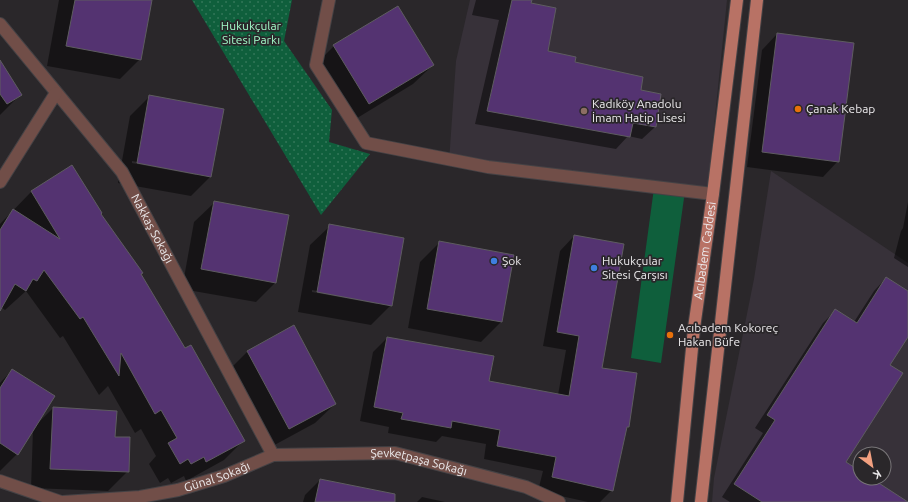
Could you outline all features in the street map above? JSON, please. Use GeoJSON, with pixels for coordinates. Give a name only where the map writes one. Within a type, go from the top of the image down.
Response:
{"type":"FeatureCollection","features":[{"type":"Feature","properties":{"kind":"main road","name":"Acıbadem Caddesi"},"geometry":{"type":"LineString","coordinates":[[677,502],[694,328],[713,194],[737,0]]}},
{"type":"Feature","properties":{"kind":"main road","name":"Acıbadem Caddesi"},"geometry":{"type":"LineString","coordinates":[[701,502],[756,0]]}},
{"type":"Feature","properties":{"kind":"street"},"geometry":{"type":"LineString","coordinates":[[329,0],[316,65],[366,143],[488,167],[713,194]]}},
{"type":"Feature","properties":{"kind":"street","name":"Nakkaş Sokağı"},"geometry":{"type":"LineString","coordinates":[[0,24],[122,172],[273,455]]}},
{"type":"Feature","properties":{"kind":"street"},"geometry":{"type":"LineString","coordinates":[[0,182],[56,93]]}},
{"type":"Feature","properties":{"kind":"street","name":"Şevketpaşa Sokağı"},"geometry":{"type":"LineString","coordinates":[[273,455],[395,454],[526,487],[559,502]]}},
{"type":"Feature","properties":{"kind":"street","name":"Günal Sokağı"},"geometry":{"type":"LineString","coordinates":[[0,481],[62,502],[140,497],[178,490],[224,476],[273,455]]}},
{"type":"Feature","properties":{"kind":"shaded area","name":"Kadıköy Anadolu İmam Hatip Lisesi"},"geometry":{"type":"Polygon","coordinates":[[[470,0],[727,0],[707,194],[449,162],[456,61],[470,0]]]}},
{"type":"Feature","properties":{"kind":"shaded area"},"geometry":{"type":"Polygon","coordinates":[[[771,171],[908,263],[908,502],[712,502],[714,478],[754,279],[771,171]]]}},
{"type":"Feature","properties":{"kind":"green space","name":"Hukukçular Sitesi Parkı"},"geometry":{"type":"Polygon","coordinates":[[[192,0],[292,0],[284,41],[332,110],[329,142],[370,154],[321,215],[192,0]]]}},
{"type":"Feature","properties":{"kind":"green space"},"geometry":{"type":"Polygon","coordinates":[[[654,188],[685,191],[661,363],[631,358],[654,188]]]}},
{"type":"Feature","properties":{"kind":"building"},"geometry":{"type":"Polygon","coordinates":[[[75,0],[152,0],[141,60],[66,46],[75,0]]]}},
{"type":"Feature","properties":{"kind":"building"},"geometry":{"type":"Polygon","coordinates":[[[512,0],[532,0],[531,3],[556,8],[548,51],[576,57],[575,62],[643,77],[641,90],[661,94],[656,127],[633,123],[630,137],[487,111],[512,0]]]}},
{"type":"Feature","properties":{"kind":"building"},"geometry":{"type":"Polygon","coordinates":[[[398,6],[434,65],[369,104],[333,45],[398,6]]]}},
{"type":"Feature","properties":{"kind":"building"},"geometry":{"type":"Polygon","coordinates":[[[777,33],[854,43],[839,162],[762,152],[777,33]]]}},
{"type":"Feature","properties":{"kind":"building"},"geometry":{"type":"Polygon","coordinates":[[[0,60],[22,95],[7,104],[0,94],[0,60]]]}},
{"type":"Feature","properties":{"kind":"building"},"geometry":{"type":"Polygon","coordinates":[[[149,95],[224,109],[211,177],[137,163],[149,95]]]}},
{"type":"Feature","properties":{"kind":"building"},"geometry":{"type":"Polygon","coordinates":[[[72,165],[102,213],[101,214],[143,273],[141,274],[185,348],[191,345],[245,441],[206,462],[204,457],[191,464],[188,459],[180,464],[168,443],[177,438],[161,410],[155,414],[121,353],[119,376],[83,317],[80,319],[44,270],[37,281],[33,279],[26,291],[15,284],[0,311],[0,230],[13,209],[60,239],[31,191],[72,165]]]}},
{"type":"Feature","properties":{"kind":"building"},"geometry":{"type":"Polygon","coordinates":[[[214,201],[289,215],[276,283],[201,269],[214,201]]]}},
{"type":"Feature","properties":{"kind":"building"},"geometry":{"type":"Polygon","coordinates":[[[329,224],[404,238],[392,306],[317,292],[329,224]]]}},
{"type":"Feature","properties":{"kind":"building"},"geometry":{"type":"Polygon","coordinates":[[[574,235],[624,244],[602,368],[637,373],[629,427],[627,427],[613,491],[552,477],[556,457],[497,446],[500,430],[452,421],[451,428],[401,419],[403,413],[374,407],[387,337],[494,356],[489,381],[569,396],[579,336],[557,332],[574,235]]]}},
{"type":"Feature","properties":{"kind":"building"},"geometry":{"type":"Polygon","coordinates":[[[439,241],[514,255],[502,322],[427,309],[439,241]]]}},
{"type":"Feature","properties":{"kind":"building"},"geometry":{"type":"Polygon","coordinates":[[[886,277],[908,291],[908,337],[890,365],[903,373],[856,446],[852,446],[852,453],[846,462],[852,466],[852,486],[883,486],[908,502],[762,502],[734,484],[775,420],[767,415],[835,309],[857,323],[886,277]]]}},
{"type":"Feature","properties":{"kind":"building"},"geometry":{"type":"Polygon","coordinates":[[[294,325],[336,404],[289,429],[247,351],[294,325]]]}},
{"type":"Feature","properties":{"kind":"building"},"geometry":{"type":"Polygon","coordinates":[[[12,369],[55,396],[18,455],[0,443],[0,388],[12,369]]]}},
{"type":"Feature","properties":{"kind":"building"},"geometry":{"type":"Polygon","coordinates":[[[53,407],[117,411],[115,437],[130,437],[129,472],[50,469],[53,407]]]}},
{"type":"Feature","properties":{"kind":"building"},"geometry":{"type":"Polygon","coordinates":[[[320,479],[395,494],[395,502],[315,502],[320,479]]]}},
{"type":"Feature","properties":{"kind":"place","name":"Çanak Kebap"},"geometry":{"type":"Point","coordinates":[798,109]}},
{"type":"Feature","properties":{"kind":"place","name":"Kadıköy Anadolu İmam Hatip Lisesi"},"geometry":{"type":"Point","coordinates":[584,111]}},
{"type":"Feature","properties":{"kind":"place","name":"Şok"},"geometry":{"type":"Point","coordinates":[494,261]}},
{"type":"Feature","properties":{"kind":"place","name":"Hukukçular Sitesi Çarşısı"},"geometry":{"type":"Point","coordinates":[594,268]}},
{"type":"Feature","properties":{"kind":"place","name":"Acıbadem Kokoreç Hakan Büfe"},"geometry":{"type":"Point","coordinates":[670,335]}}]}
